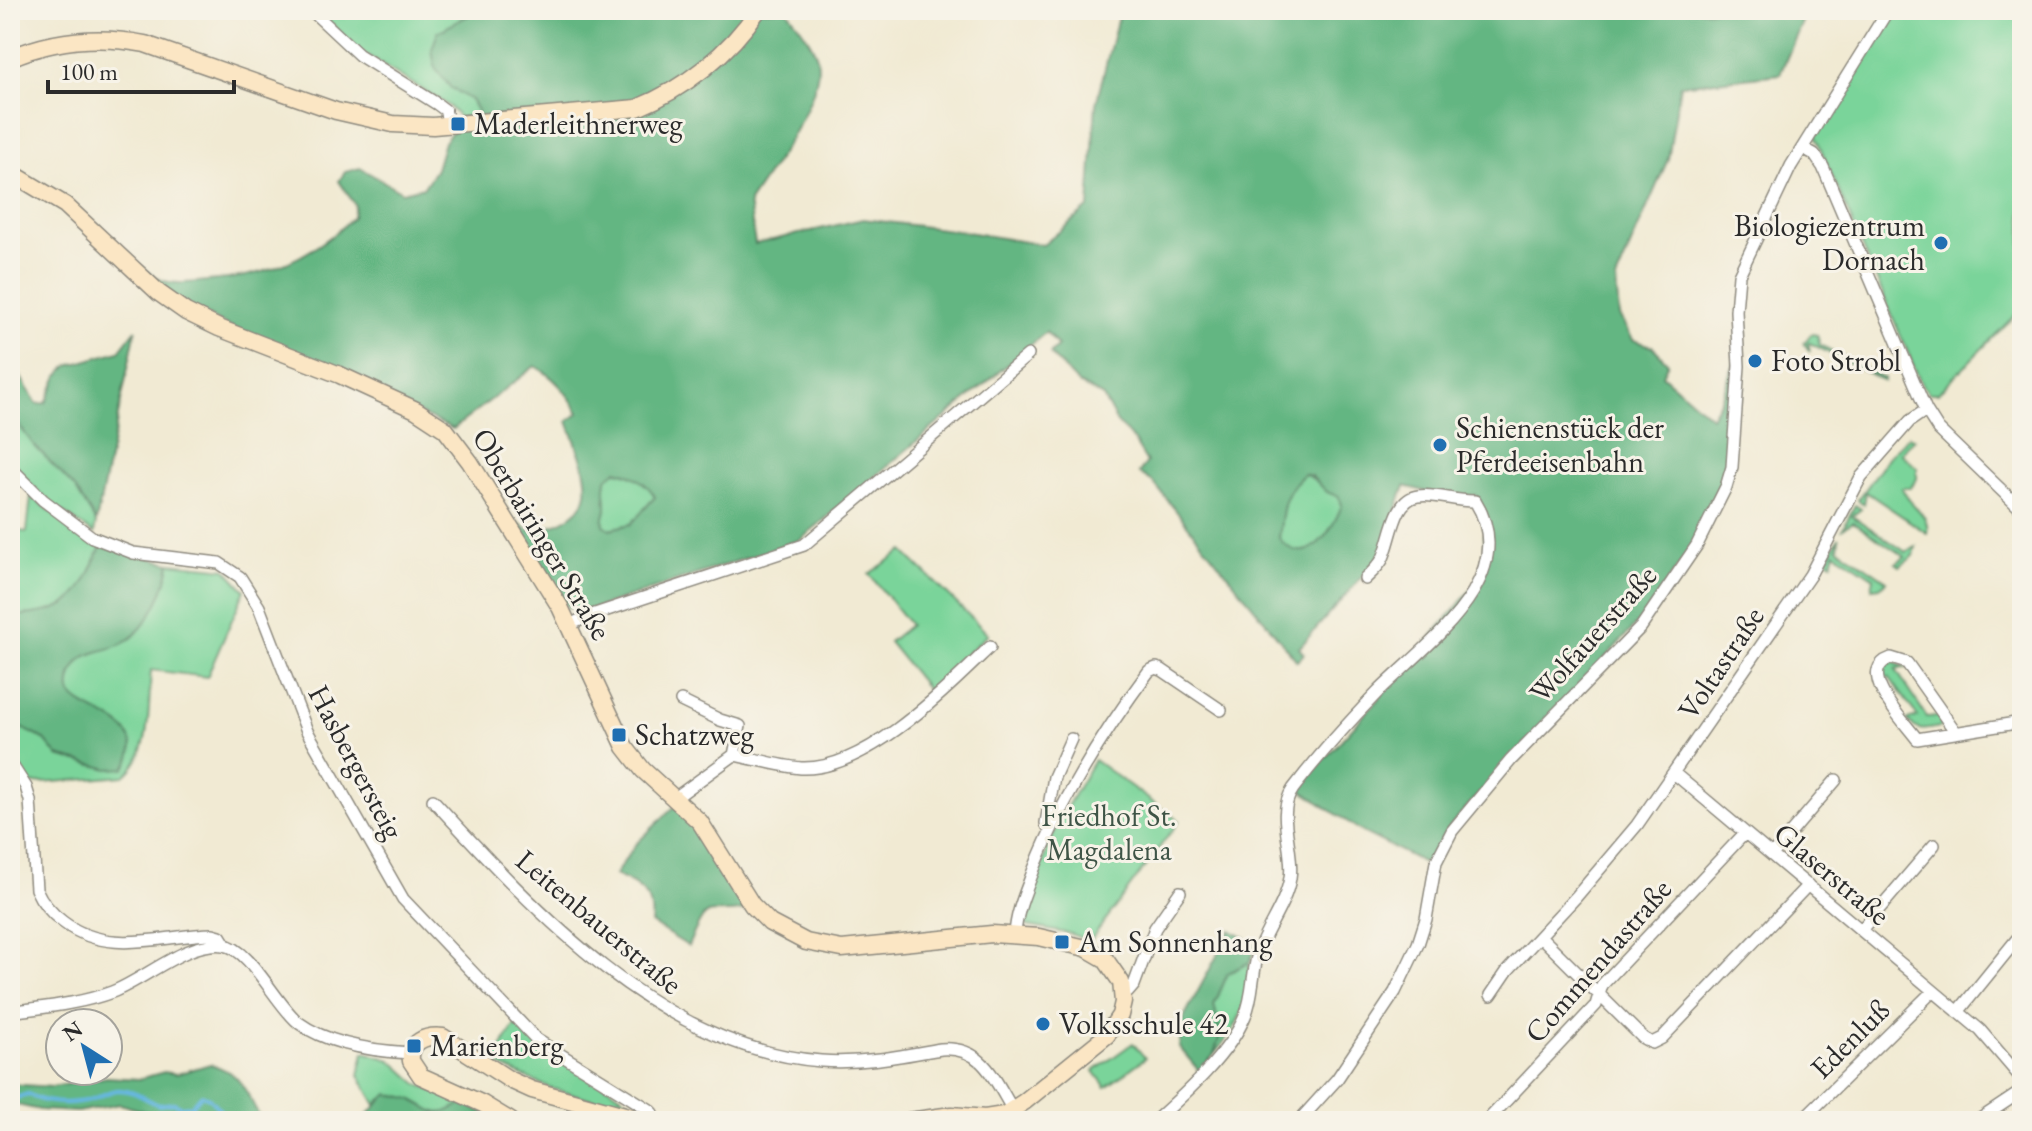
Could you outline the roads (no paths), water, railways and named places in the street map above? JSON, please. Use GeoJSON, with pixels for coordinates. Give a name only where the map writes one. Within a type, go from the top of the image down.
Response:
{"type":"FeatureCollection","features":[{"type":"Feature","properties":{"kind":"street"},"geometry":{"type":"LineString","coordinates":[[311,10],[359,55],[445,110],[449,124]]}},
{"type":"Feature","properties":{"kind":"street"},"geometry":{"type":"LineString","coordinates":[[10,58],[57,42],[124,40],[145,44],[336,111],[393,124],[449,124],[637,108],[657,100],[706,66],[745,29],[758,10]]}},
{"type":"Feature","properties":{"kind":"street","name":"Wolfauerstraße"},"geometry":{"type":"LineString","coordinates":[[1299,1121],[1337,1079],[1395,992],[1418,944],[1426,919],[1436,862],[1452,831],[1511,760],[1641,627],[1685,566],[1709,523],[1732,467],[1739,366],[1736,311],[1739,275],[1803,148],[1888,10]]}},
{"type":"Feature","properties":{"kind":"street"},"geometry":{"type":"LineString","coordinates":[[1803,148],[1814,154],[1823,167],[1926,410],[1938,429],[2022,510]]}},
{"type":"Feature","properties":{"kind":"street","name":"Oberbairinger Straße"},"geometry":{"type":"LineString","coordinates":[[10,172],[65,205],[159,293],[186,312],[340,375],[424,414],[445,429],[470,462],[569,625],[625,747],[643,770],[708,833],[752,905],[767,920],[790,936],[823,947],[842,949],[992,934],[1062,942],[1097,953],[1116,972],[1123,993]]}},
{"type":"Feature","properties":{"kind":"street"},"geometry":{"type":"LineString","coordinates":[[569,625],[804,545],[1028,355]]}},
{"type":"Feature","properties":{"kind":"street","name":"Voltastraße"},"geometry":{"type":"LineString","coordinates":[[1491,995],[1499,981],[1607,862],[1675,774],[1810,575],[1861,477],[1910,421],[1926,410]]}},
{"type":"Feature","properties":{"kind":"street","name":"Hasbergersteig"},"geometry":{"type":"LineString","coordinates":[[10,467],[43,500],[92,537],[133,553],[219,563],[240,577],[259,607],[307,731],[403,899],[537,1040],[650,1110],[653,1113],[649,1121]]}},
{"type":"Feature","properties":{"kind":"street"},"geometry":{"type":"LineString","coordinates":[[1155,1121],[1197,1081],[1247,1014],[1258,953],[1290,881],[1291,853],[1286,818],[1290,793],[1379,692],[1449,626],[1472,591],[1484,566],[1488,544],[1484,518],[1475,501],[1460,502],[1423,495],[1409,499],[1400,510],[1383,558],[1365,579]]}},
{"type":"Feature","properties":{"kind":"street"},"geometry":{"type":"LineString","coordinates":[[734,755],[801,768],[835,763],[853,756],[924,708],[990,647]]}},
{"type":"Feature","properties":{"kind":"street"},"geometry":{"type":"LineString","coordinates":[[1955,731],[1907,663],[1891,658],[1881,663],[1876,673],[1878,684],[1917,739],[2022,722]]}},
{"type":"Feature","properties":{"kind":"street"},"geometry":{"type":"LineString","coordinates":[[1015,935],[1021,902],[1050,830],[1085,766],[1149,671],[1156,668],[1162,670],[1221,710]]}},
{"type":"Feature","properties":{"kind":"street"},"geometry":{"type":"LineString","coordinates":[[675,798],[734,755],[740,726],[681,701]]}},
{"type":"Feature","properties":{"kind":"street"},"geometry":{"type":"LineString","coordinates":[[1050,830],[1046,823],[1054,777],[1071,739]]}},
{"type":"Feature","properties":{"kind":"street"},"geometry":{"type":"LineString","coordinates":[[10,762],[30,800],[36,889],[39,898],[55,917],[79,933],[106,941],[220,936],[225,944],[242,955],[281,1004],[305,1027],[358,1046],[410,1053]]}},
{"type":"Feature","properties":{"kind":"street","name":"Glaserstraße"},"geometry":{"type":"LineString","coordinates":[[1675,774],[1990,1040],[2022,1079]]}},
{"type":"Feature","properties":{"kind":"street"},"geometry":{"type":"LineString","coordinates":[[1772,855],[1836,780]]}},
{"type":"Feature","properties":{"kind":"street","name":"Leitenbauerstraße"},"geometry":{"type":"LineString","coordinates":[[433,800],[540,912],[635,989],[675,1016],[725,1038],[801,1059],[842,1062],[941,1049],[968,1051],[991,1074],[1013,1110]]}},
{"type":"Feature","properties":{"kind":"street","name":"Commendastraße"},"geometry":{"type":"LineString","coordinates":[[1487,1121],[1596,1005],[1602,985],[1745,833]]}},
{"type":"Feature","properties":{"kind":"street"},"geometry":{"type":"LineString","coordinates":[[1861,930],[1934,845]]}},
{"type":"Feature","properties":{"kind":"street"},"geometry":{"type":"LineString","coordinates":[[1540,936],[1643,1038],[1652,1043],[1662,1038],[1808,885]]}},
{"type":"Feature","properties":{"kind":"street"},"geometry":{"type":"LineString","coordinates":[[909,1121],[952,1115],[985,1118],[1013,1110],[1107,1035],[1120,1015],[1123,993],[1134,985],[1155,928],[1180,892]]}},
{"type":"Feature","properties":{"kind":"street"},"geometry":{"type":"LineString","coordinates":[[1958,1012],[2022,933]]}},
{"type":"Feature","properties":{"kind":"street"},"geometry":{"type":"LineString","coordinates":[[10,1012],[111,993],[195,948],[225,944]]}},
{"type":"Feature","properties":{"kind":"street","name":"Edenluß"},"geometry":{"type":"LineString","coordinates":[[1801,1121],[1933,991]]}},
{"type":"Feature","properties":{"kind":"street"},"geometry":{"type":"LineString","coordinates":[[410,1053],[421,1039],[443,1037],[510,1080],[532,1090],[649,1121]]}},
{"type":"Feature","properties":{"kind":"street"},"geometry":{"type":"LineString","coordinates":[[410,1053],[414,1069],[421,1076],[483,1104],[511,1121]]}},
{"type":"Feature","properties":{"kind":"street"},"geometry":{"type":"LineString","coordinates":[[1977,1121],[2022,1091]]}},
{"type":"Feature","properties":{"kind":"waterway"},"geometry":{"type":"LineString","coordinates":[[10,1100],[28,1094],[49,1102],[74,1103],[111,1091],[125,1090],[159,1105],[174,1103],[182,1107],[191,1106],[201,1095],[209,1098],[230,1121]]}},
{"type":"Feature","properties":{"kind":"place","name":"Maderleithnerweg"},"geometry":{"type":"Point","coordinates":[458,124]}},
{"type":"Feature","properties":{"kind":"place","name":"Biologiezentrum Dornach"},"geometry":{"type":"Point","coordinates":[1941,243]}},
{"type":"Feature","properties":{"kind":"place","name":"Foto Strobl"},"geometry":{"type":"Point","coordinates":[1755,361]}},
{"type":"Feature","properties":{"kind":"place","name":"Schienenstück der Pferdeeisenbahn"},"geometry":{"type":"Point","coordinates":[1440,445]}},
{"type":"Feature","properties":{"kind":"place","name":"Schatzweg"},"geometry":{"type":"Point","coordinates":[619,735]}},
{"type":"Feature","properties":{"kind":"place","name":"Am Sonnenhang"},"geometry":{"type":"Point","coordinates":[1062,942]}},
{"type":"Feature","properties":{"kind":"place","name":"Volksschule 42"},"geometry":{"type":"Point","coordinates":[1043,1024]}},
{"type":"Feature","properties":{"kind":"place","name":"Marienberg"},"geometry":{"type":"Point","coordinates":[414,1046]}},
{"type":"Feature","properties":{"kind":"park label","name":"Friedhof St. Magdalena"},"geometry":{"type":"Point","coordinates":[1109,833]}}]}
